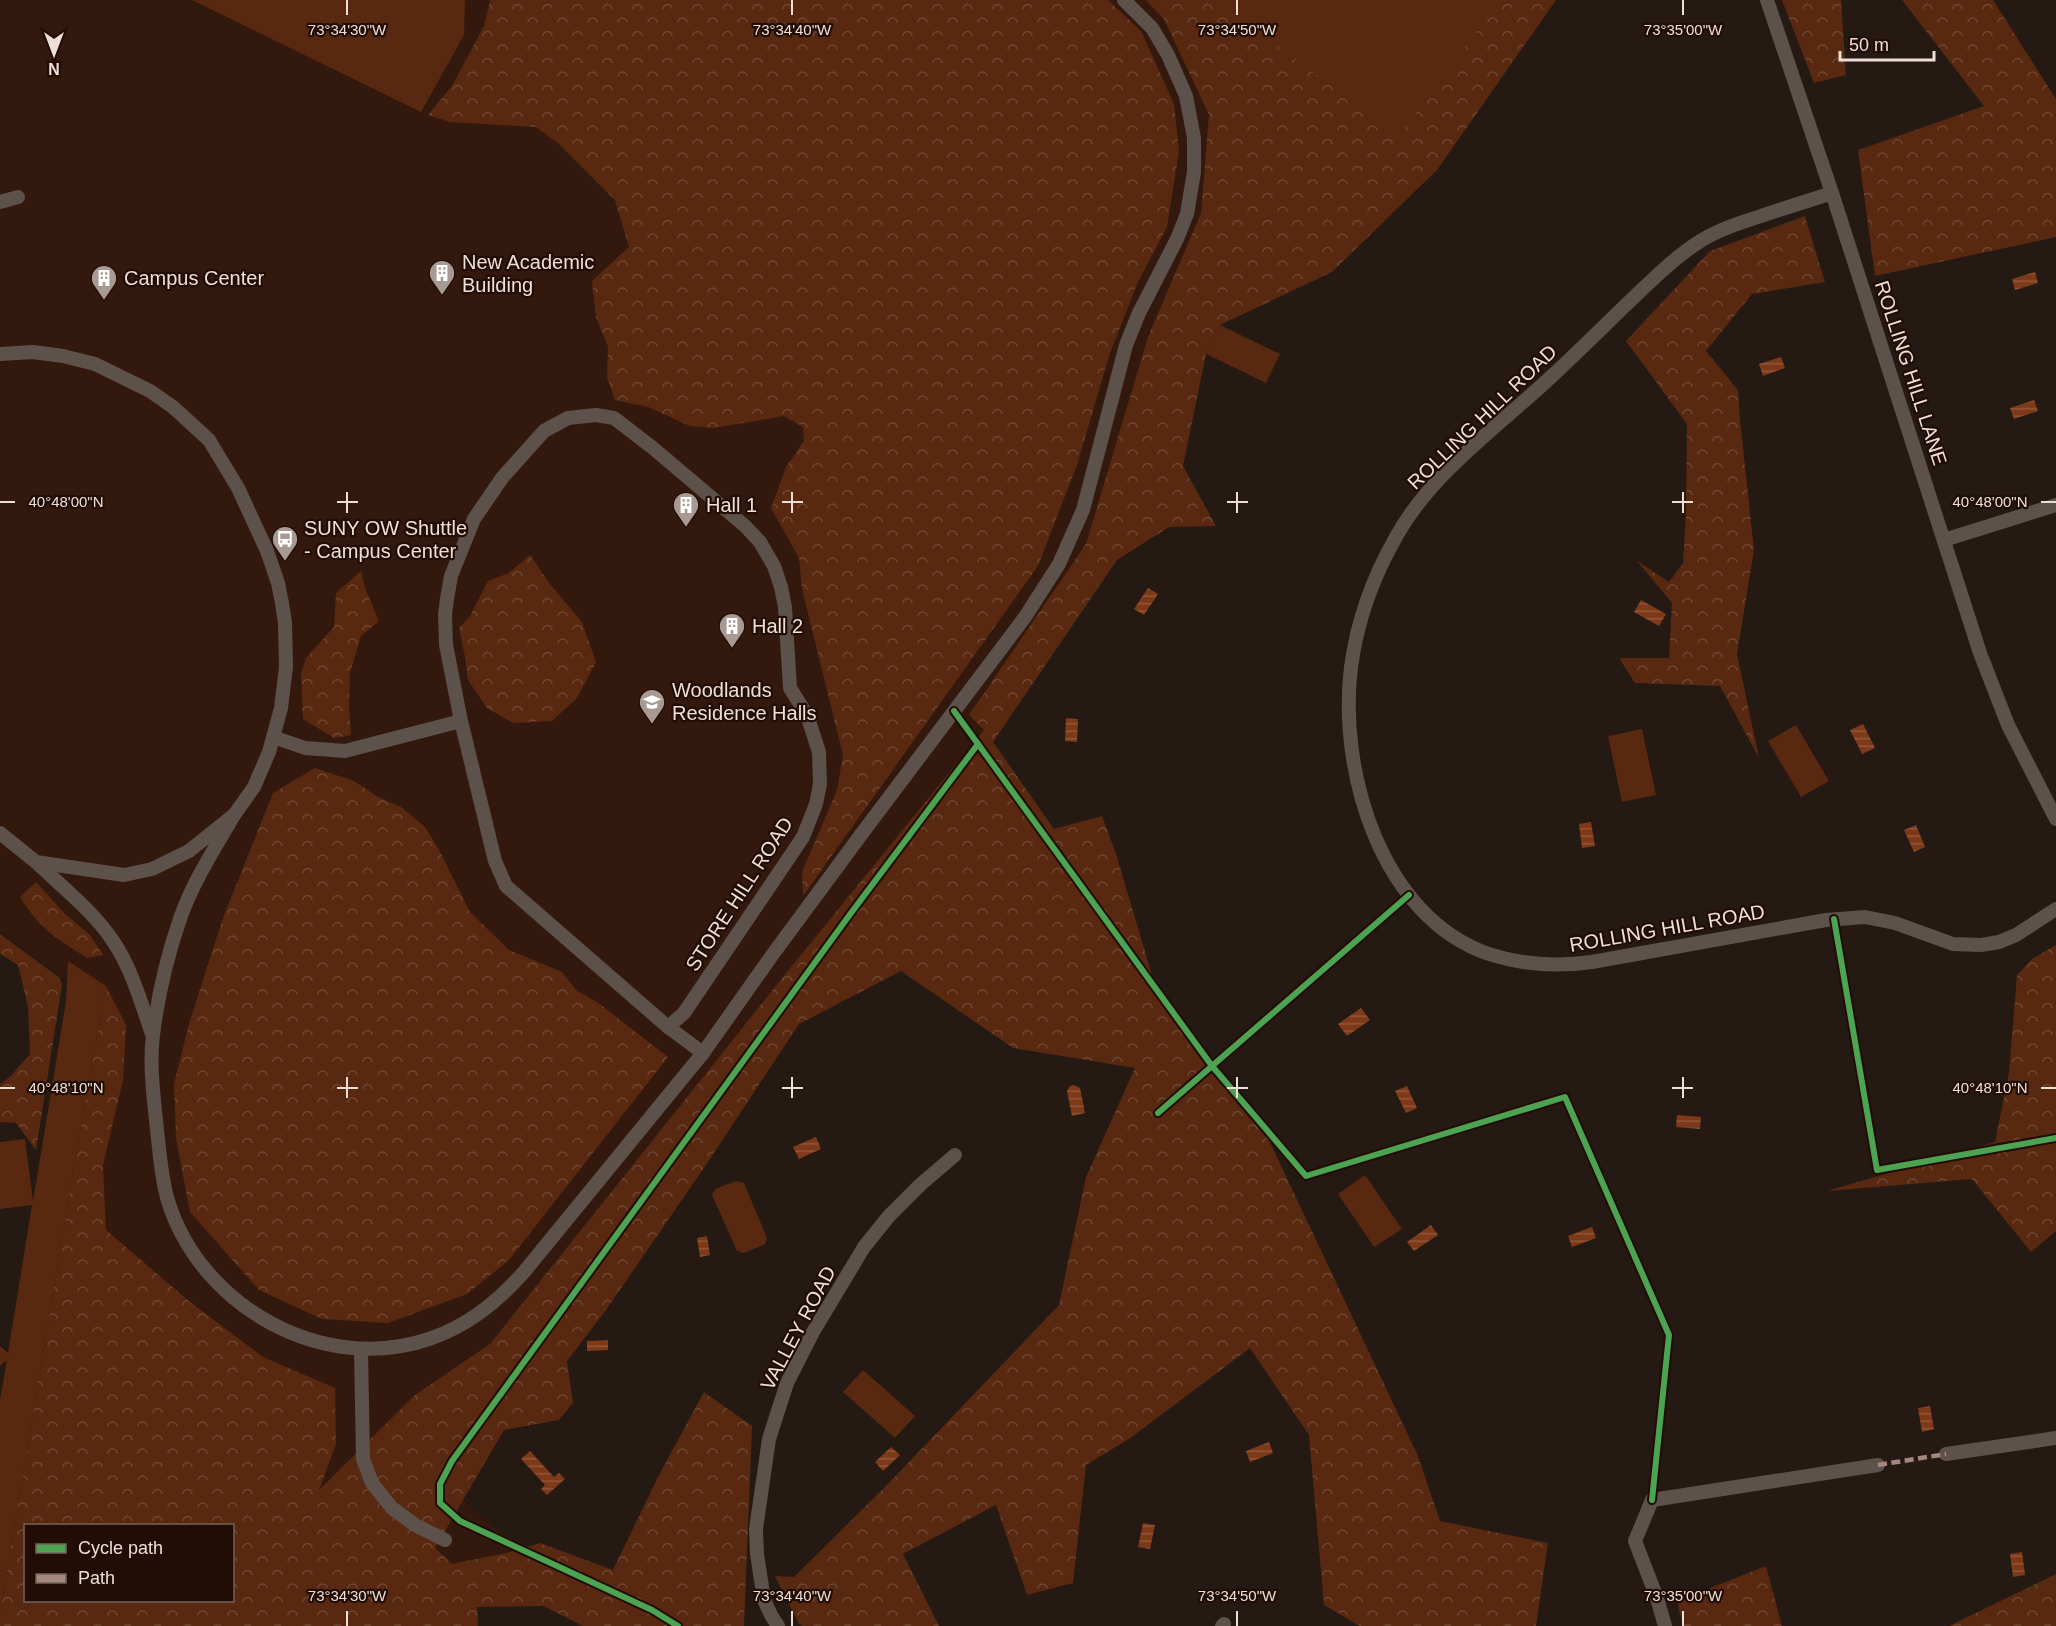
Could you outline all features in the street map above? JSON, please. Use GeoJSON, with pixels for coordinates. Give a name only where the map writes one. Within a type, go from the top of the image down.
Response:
{"type":"FeatureCollection","features":[{"type":"Feature","properties":{"kind":"street"},"geometry":{"type":"LineString","coordinates":[[0,354],[33,352],[95,364],[150,391],[172,407],[209,440],[238,488],[267,551],[278,583],[285,623],[286,667],[281,708],[273,737],[263,768],[254,786],[201,871],[182,915],[165,971],[152,1036],[153,1091],[163,1179],[176,1220],[189,1247],[209,1273],[228,1294],[269,1324],[320,1343],[361,1349],[407,1345],[428,1339],[449,1331],[478,1315],[503,1295],[703,1053],[863,832],[1025,617],[1059,564],[1083,510],[1126,345],[1139,313],[1178,239],[1187,214],[1194,172],[1192,121],[1181,86],[1168,55],[1152,28],[1124,0]]}},
{"type":"Feature","properties":{"kind":"street","name":"ROLLING HILL LANE"},"geometry":{"type":"LineString","coordinates":[[1767,0],[1832,193],[1980,653],[2008,725],[2056,819]]}},
{"type":"Feature","properties":{"kind":"street","name":"ROLLING HILL ROAD"},"geometry":{"type":"LineString","coordinates":[[1832,193],[1721,229],[1701,241],[1662,271],[1550,378],[1453,465],[1414,509],[1396,537],[1370,592],[1353,660],[1349,696],[1350,729],[1356,775],[1364,805],[1391,869],[1423,911],[1460,940],[1488,953],[1525,963],[1564,966],[1826,920],[1865,917],[1895,923],[1953,944],[1981,945],[1999,942],[2016,935],[2056,909]]}},
{"type":"Feature","properties":{"kind":"street"},"geometry":{"type":"LineString","coordinates":[[0,202],[18,197]]}},
{"type":"Feature","properties":{"kind":"street","name":"STORE HILL ROAD"},"geometry":{"type":"LineString","coordinates":[[668,1027],[684,1012],[803,837],[816,804],[820,777],[819,752],[807,715],[790,688],[785,607],[781,587],[774,566],[760,542],[745,526],[614,418],[596,415],[568,418],[544,431],[502,478],[474,519],[452,576],[445,614],[446,645],[461,721],[495,861],[506,886],[668,1027],[703,1053]]}},
{"type":"Feature","properties":{"kind":"street"},"geometry":{"type":"LineString","coordinates":[[1944,540],[2056,505]]}},
{"type":"Feature","properties":{"kind":"street"},"geometry":{"type":"LineString","coordinates":[[273,737],[304,748],[345,751],[461,721]]}},
{"type":"Feature","properties":{"kind":"street"},"geometry":{"type":"LineString","coordinates":[[36,862],[124,875],[152,869],[189,851],[234,815]]}},
{"type":"Feature","properties":{"kind":"street"},"geometry":{"type":"LineString","coordinates":[[0,833],[36,862],[84,908],[113,940],[131,975],[152,1036]]}},
{"type":"Feature","properties":{"kind":"street","name":"VALLEY ROAD"},"geometry":{"type":"LineString","coordinates":[[778,1626],[764,1600],[757,1554],[756,1529],[769,1439],[776,1413],[813,1332],[864,1247],[885,1220],[920,1185],[955,1155]]}},
{"type":"Feature","properties":{"kind":"street"},"geometry":{"type":"LineString","coordinates":[[361,1349],[363,1459],[372,1483],[392,1508],[415,1524],[445,1540]]}},
{"type":"Feature","properties":{"kind":"street"},"geometry":{"type":"LineString","coordinates":[[1946,1454],[2056,1438]]}},
{"type":"Feature","properties":{"kind":"street"},"geometry":{"type":"LineString","coordinates":[[1665,1626],[1635,1541],[1652,1500],[1878,1465]]}},
{"type":"Feature","properties":{"kind":"shaded area"},"geometry":{"type":"Polygon","coordinates":[[[0,0],[1169,0],[1419,179],[1206,323],[1132,534],[456,1494],[502,1534],[669,1604],[496,1566],[455,1626],[0,1626],[0,1400],[49,1105],[107,1010],[0,931],[0,0]]]}},
{"type":"Feature","properties":{"kind":"shaded area"},"geometry":{"type":"Polygon","coordinates":[[[2035,272],[2038,283],[2015,290],[2012,279],[2035,272]]]}},
{"type":"Feature","properties":{"kind":"shaded area"},"geometry":{"type":"Polygon","coordinates":[[[1781,357],[1785,368],[1763,376],[1759,364],[1781,357]]]}},
{"type":"Feature","properties":{"kind":"shaded area"},"geometry":{"type":"Polygon","coordinates":[[[2034,400],[2038,411],[2014,419],[2010,408],[2034,400]]]}},
{"type":"Feature","properties":{"kind":"shaded area"},"geometry":{"type":"Polygon","coordinates":[[[1148,588],[1158,594],[1144,615],[1134,609],[1148,588]]]}},
{"type":"Feature","properties":{"kind":"shaded area"},"geometry":{"type":"Polygon","coordinates":[[[1641,600],[1666,614],[1659,626],[1634,612],[1641,600]]]}},
{"type":"Feature","properties":{"kind":"shaded area"},"geometry":{"type":"Polygon","coordinates":[[[1066,718],[1078,719],[1077,742],[1065,741],[1066,718]]]}},
{"type":"Feature","properties":{"kind":"shaded area"},"geometry":{"type":"Polygon","coordinates":[[[1863,724],[1875,748],[1862,754],[1850,730],[1863,724]]]}},
{"type":"Feature","properties":{"kind":"shaded area"},"geometry":{"type":"Polygon","coordinates":[[[1591,822],[1595,846],[1582,848],[1579,824],[1591,822]]]}},
{"type":"Feature","properties":{"kind":"shaded area"},"geometry":{"type":"Polygon","coordinates":[[[1916,825],[1925,847],[1914,852],[1904,830],[1916,825]]]}},
{"type":"Feature","properties":{"kind":"shaded area"},"geometry":{"type":"Polygon","coordinates":[[[1361,1008],[1370,1020],[1347,1036],[1338,1024],[1361,1008]]]}},
{"type":"Feature","properties":{"kind":"shaded area"},"geometry":{"type":"Polygon","coordinates":[[[1070,1086],[1080,1088],[1085,1113],[1072,1116],[1067,1091],[1070,1086]]]}},
{"type":"Feature","properties":{"kind":"shaded area"},"geometry":{"type":"Polygon","coordinates":[[[1407,1086],[1417,1108],[1406,1113],[1395,1091],[1407,1086]]]}},
{"type":"Feature","properties":{"kind":"shaded area"},"geometry":{"type":"Polygon","coordinates":[[[1677,1115],[1701,1117],[1700,1129],[1676,1127],[1677,1115]]]}},
{"type":"Feature","properties":{"kind":"shaded area"},"geometry":{"type":"Polygon","coordinates":[[[816,1137],[821,1149],[799,1159],[793,1147],[816,1137]]]}},
{"type":"Feature","properties":{"kind":"shaded area"},"geometry":{"type":"Polygon","coordinates":[[[1431,1225],[1438,1235],[1414,1251],[1407,1242],[1431,1225]]]}},
{"type":"Feature","properties":{"kind":"shaded area"},"geometry":{"type":"Polygon","coordinates":[[[1592,1227],[1596,1238],[1572,1247],[1568,1236],[1592,1227]]]}},
{"type":"Feature","properties":{"kind":"shaded area"},"geometry":{"type":"Polygon","coordinates":[[[707,1236],[710,1255],[700,1257],[697,1238],[707,1236]]]}},
{"type":"Feature","properties":{"kind":"shaded area"},"geometry":{"type":"Polygon","coordinates":[[[608,1340],[608,1350],[587,1351],[587,1341],[608,1340]]]}},
{"type":"Feature","properties":{"kind":"shaded area"},"geometry":{"type":"Polygon","coordinates":[[[1930,1406],[1934,1429],[1922,1432],[1918,1408],[1930,1406]]]}},
{"type":"Feature","properties":{"kind":"shaded area"},"geometry":{"type":"Polygon","coordinates":[[[1269,1442],[1273,1453],[1250,1462],[1246,1451],[1269,1442]]]}},
{"type":"Feature","properties":{"kind":"shaded area"},"geometry":{"type":"Polygon","coordinates":[[[891,1447],[900,1455],[883,1471],[875,1462],[891,1447]]]}},
{"type":"Feature","properties":{"kind":"shaded area"},"geometry":{"type":"Polygon","coordinates":[[[530,1451],[554,1477],[559,1473],[565,1479],[547,1495],[541,1489],[545,1485],[521,1459],[530,1451]]]}},
{"type":"Feature","properties":{"kind":"shaded area"},"geometry":{"type":"Polygon","coordinates":[[[1143,1523],[1155,1525],[1150,1549],[1138,1547],[1143,1523]]]}},
{"type":"Feature","properties":{"kind":"shaded area"},"geometry":{"type":"Polygon","coordinates":[[[2022,1552],[2025,1575],[2013,1577],[2010,1554],[2022,1552]]]}},
{"type":"Feature","properties":{"kind":"green space"},"geometry":{"type":"Polygon","coordinates":[[[192,0],[465,0],[464,35],[421,112],[192,0]]]}},
{"type":"Feature","properties":{"kind":"green space"},"geometry":{"type":"Polygon","coordinates":[[[490,0],[1108,0],[1141,31],[1174,104],[1179,151],[1167,227],[1138,282],[1110,353],[1077,465],[1038,566],[803,896],[802,872],[837,790],[843,755],[802,589],[799,558],[771,508],[786,467],[804,441],[803,427],[784,416],[713,428],[690,426],[648,407],[615,400],[607,377],[608,347],[596,317],[592,281],[629,247],[615,200],[559,144],[536,127],[450,122],[428,115],[452,86],[484,26],[490,0]]]}},
{"type":"Feature","properties":{"kind":"green space"},"geometry":{"type":"Polygon","coordinates":[[[1146,0],[1218,0],[1398,137],[1500,0],[1556,0],[1437,170],[1332,272],[1220,325],[1206,354],[1183,466],[1216,526],[1169,527],[1117,560],[993,742],[1054,829],[1102,816],[1116,854],[1152,975],[1267,1136],[1418,1456],[1440,1521],[1548,1543],[1536,1626],[1360,1626],[1324,1605],[1309,1435],[1250,1348],[1129,1439],[1086,1465],[1073,1583],[1027,1595],[996,1505],[903,1554],[939,1626],[803,1626],[799,1624],[775,1576],[794,1577],[886,1486],[1059,1305],[1086,1177],[1135,1068],[1013,1048],[901,971],[799,1024],[708,1162],[606,1310],[567,1361],[573,1403],[559,1420],[504,1430],[435,1548],[452,1564],[506,1553],[540,1543],[613,1570],[659,1475],[704,1392],[752,1426],[744,1626],[583,1626],[543,1606],[477,1607],[478,1626],[0,1626],[0,1614],[73,1172],[106,986],[126,1025],[123,1080],[103,1165],[106,1230],[190,1302],[263,1357],[335,1388],[336,1444],[319,1490],[415,1395],[490,1344],[984,730],[969,715],[1086,544],[1148,337],[1201,213],[1209,115],[1164,19],[1146,0]]]}},
{"type":"Feature","properties":{"kind":"green space"},"geometry":{"type":"Polygon","coordinates":[[[1169,0],[1547,0],[1419,179],[1169,0]]]}},
{"type":"Feature","properties":{"kind":"green space"},"geometry":{"type":"Polygon","coordinates":[[[1782,0],[1841,0],[1846,75],[1814,83],[1782,0]]]}},
{"type":"Feature","properties":{"kind":"green space"},"geometry":{"type":"Polygon","coordinates":[[[1902,0],[1993,0],[2056,99],[2056,237],[1875,276],[1858,150],[1984,106],[1902,0]]]}},
{"type":"Feature","properties":{"kind":"green space"},"geometry":{"type":"Polygon","coordinates":[[[1805,216],[1825,282],[1752,294],[1706,351],[1738,390],[1754,550],[1737,654],[1759,758],[1720,686],[1635,683],[1619,658],[1669,658],[1672,603],[1637,561],[1669,582],[1683,563],[1686,515],[1687,424],[1626,341],[1710,251],[1805,216]]]}},
{"type":"Feature","properties":{"kind":"green space"},"geometry":{"type":"Polygon","coordinates":[[[1220,325],[1280,354],[1266,383],[1206,354],[1220,325]]]}},
{"type":"Feature","properties":{"kind":"green space"},"geometry":{"type":"Polygon","coordinates":[[[530,555],[549,583],[582,622],[596,662],[577,698],[552,721],[513,723],[487,708],[468,680],[459,628],[470,616],[488,581],[509,573],[530,555]]]}},
{"type":"Feature","properties":{"kind":"green space"},"geometry":{"type":"Polygon","coordinates":[[[361,571],[365,588],[379,621],[361,636],[350,673],[351,735],[334,738],[303,719],[301,674],[306,658],[334,627],[336,593],[361,571]]]}},
{"type":"Feature","properties":{"kind":"green space"},"geometry":{"type":"Polygon","coordinates":[[[1796,725],[1829,781],[1801,797],[1768,741],[1796,725]]]}},
{"type":"Feature","properties":{"kind":"green space"},"geometry":{"type":"Polygon","coordinates":[[[1642,729],[1656,795],[1622,802],[1608,736],[1642,729]]]}},
{"type":"Feature","properties":{"kind":"green space"},"geometry":{"type":"Polygon","coordinates":[[[315,768],[354,781],[378,797],[401,807],[425,827],[470,912],[509,950],[562,972],[577,991],[597,1002],[668,1057],[509,1260],[467,1294],[388,1323],[322,1319],[259,1290],[190,1212],[176,1138],[174,1084],[189,1024],[223,918],[273,793],[315,768]]]}},
{"type":"Feature","properties":{"kind":"green space"},"geometry":{"type":"Polygon","coordinates":[[[36,882],[65,914],[90,935],[103,955],[87,958],[42,925],[20,897],[36,882]]]}},
{"type":"Feature","properties":{"kind":"green space"},"geometry":{"type":"Polygon","coordinates":[[[0,934],[60,978],[62,985],[36,1150],[16,1123],[0,1122],[0,1084],[10,1077],[30,1054],[28,1006],[18,965],[0,954],[0,934]]]}},
{"type":"Feature","properties":{"kind":"green space"},"geometry":{"type":"Polygon","coordinates":[[[2056,945],[2056,1231],[2031,1252],[1972,1179],[1827,1191],[1995,1142],[2009,1072],[2017,975],[2032,959],[2056,945]]]}},
{"type":"Feature","properties":{"kind":"green space"},"geometry":{"type":"Polygon","coordinates":[[[68,961],[106,986],[0,1614],[0,1400],[7,1360],[0,1366],[0,1346],[8,1353],[32,1205],[0,1209],[0,1142],[25,1139],[33,1201],[66,1002],[68,961]]]}},
{"type":"Feature","properties":{"kind":"green space"},"geometry":{"type":"Polygon","coordinates":[[[1365,1175],[1402,1229],[1374,1247],[1338,1194],[1365,1175]]]}},
{"type":"Feature","properties":{"kind":"green space"},"geometry":{"type":"Polygon","coordinates":[[[736,1181],[744,1183],[767,1238],[765,1244],[744,1253],[737,1251],[712,1195],[715,1189],[736,1181]]]}},
{"type":"Feature","properties":{"kind":"green space"},"geometry":{"type":"Polygon","coordinates":[[[863,1370],[915,1416],[895,1438],[843,1392],[863,1370]]]}},
{"type":"Feature","properties":{"kind":"green space"},"geometry":{"type":"Polygon","coordinates":[[[1766,1566],[1782,1626],[1683,1626],[1677,1601],[1766,1566]]]}},
{"type":"Feature","properties":{"kind":"green space"},"geometry":{"type":"Polygon","coordinates":[[[2056,1574],[2056,1626],[1949,1626],[2056,1574]]]}},
{"type":"Feature","properties":{"kind":"marked path"},"geometry":{"type":"LineString","coordinates":[[1878,1465],[1946,1454]]}},
{"type":"Feature","properties":{"kind":"cycle path"},"geometry":{"type":"LineString","coordinates":[[954,711],[1212,1066],[1409,895]]}},
{"type":"Feature","properties":{"kind":"cycle path"},"geometry":{"type":"LineString","coordinates":[[678,1626],[652,1610],[460,1521],[440,1503],[440,1484],[452,1461],[851,913],[978,744]]}},
{"type":"Feature","properties":{"kind":"cycle path"},"geometry":{"type":"LineString","coordinates":[[1834,919],[1877,1170],[2056,1138]]}},
{"type":"Feature","properties":{"kind":"cycle path"},"geometry":{"type":"LineString","coordinates":[[1158,1113],[1212,1066],[1306,1176],[1565,1097],[1669,1335],[1652,1500]]}},
{"type":"Feature","properties":{"kind":"place","name":"New Academic Building"},"geometry":{"type":"Point","coordinates":[442,296]}},
{"type":"Feature","properties":{"kind":"place","name":"Campus Center"},"geometry":{"type":"Point","coordinates":[104,301]}},
{"type":"Feature","properties":{"kind":"place","name":"Hall 1"},"geometry":{"type":"Point","coordinates":[686,528]}},
{"type":"Feature","properties":{"kind":"place","name":"SUNY OW Shuttle - Campus Center"},"geometry":{"type":"Point","coordinates":[285,562]}},
{"type":"Feature","properties":{"kind":"place","name":"Hall 2"},"geometry":{"type":"Point","coordinates":[732,649]}},
{"type":"Feature","properties":{"kind":"place","name":"Woodlands Residence Halls"},"geometry":{"type":"Point","coordinates":[652,725]}}]}
